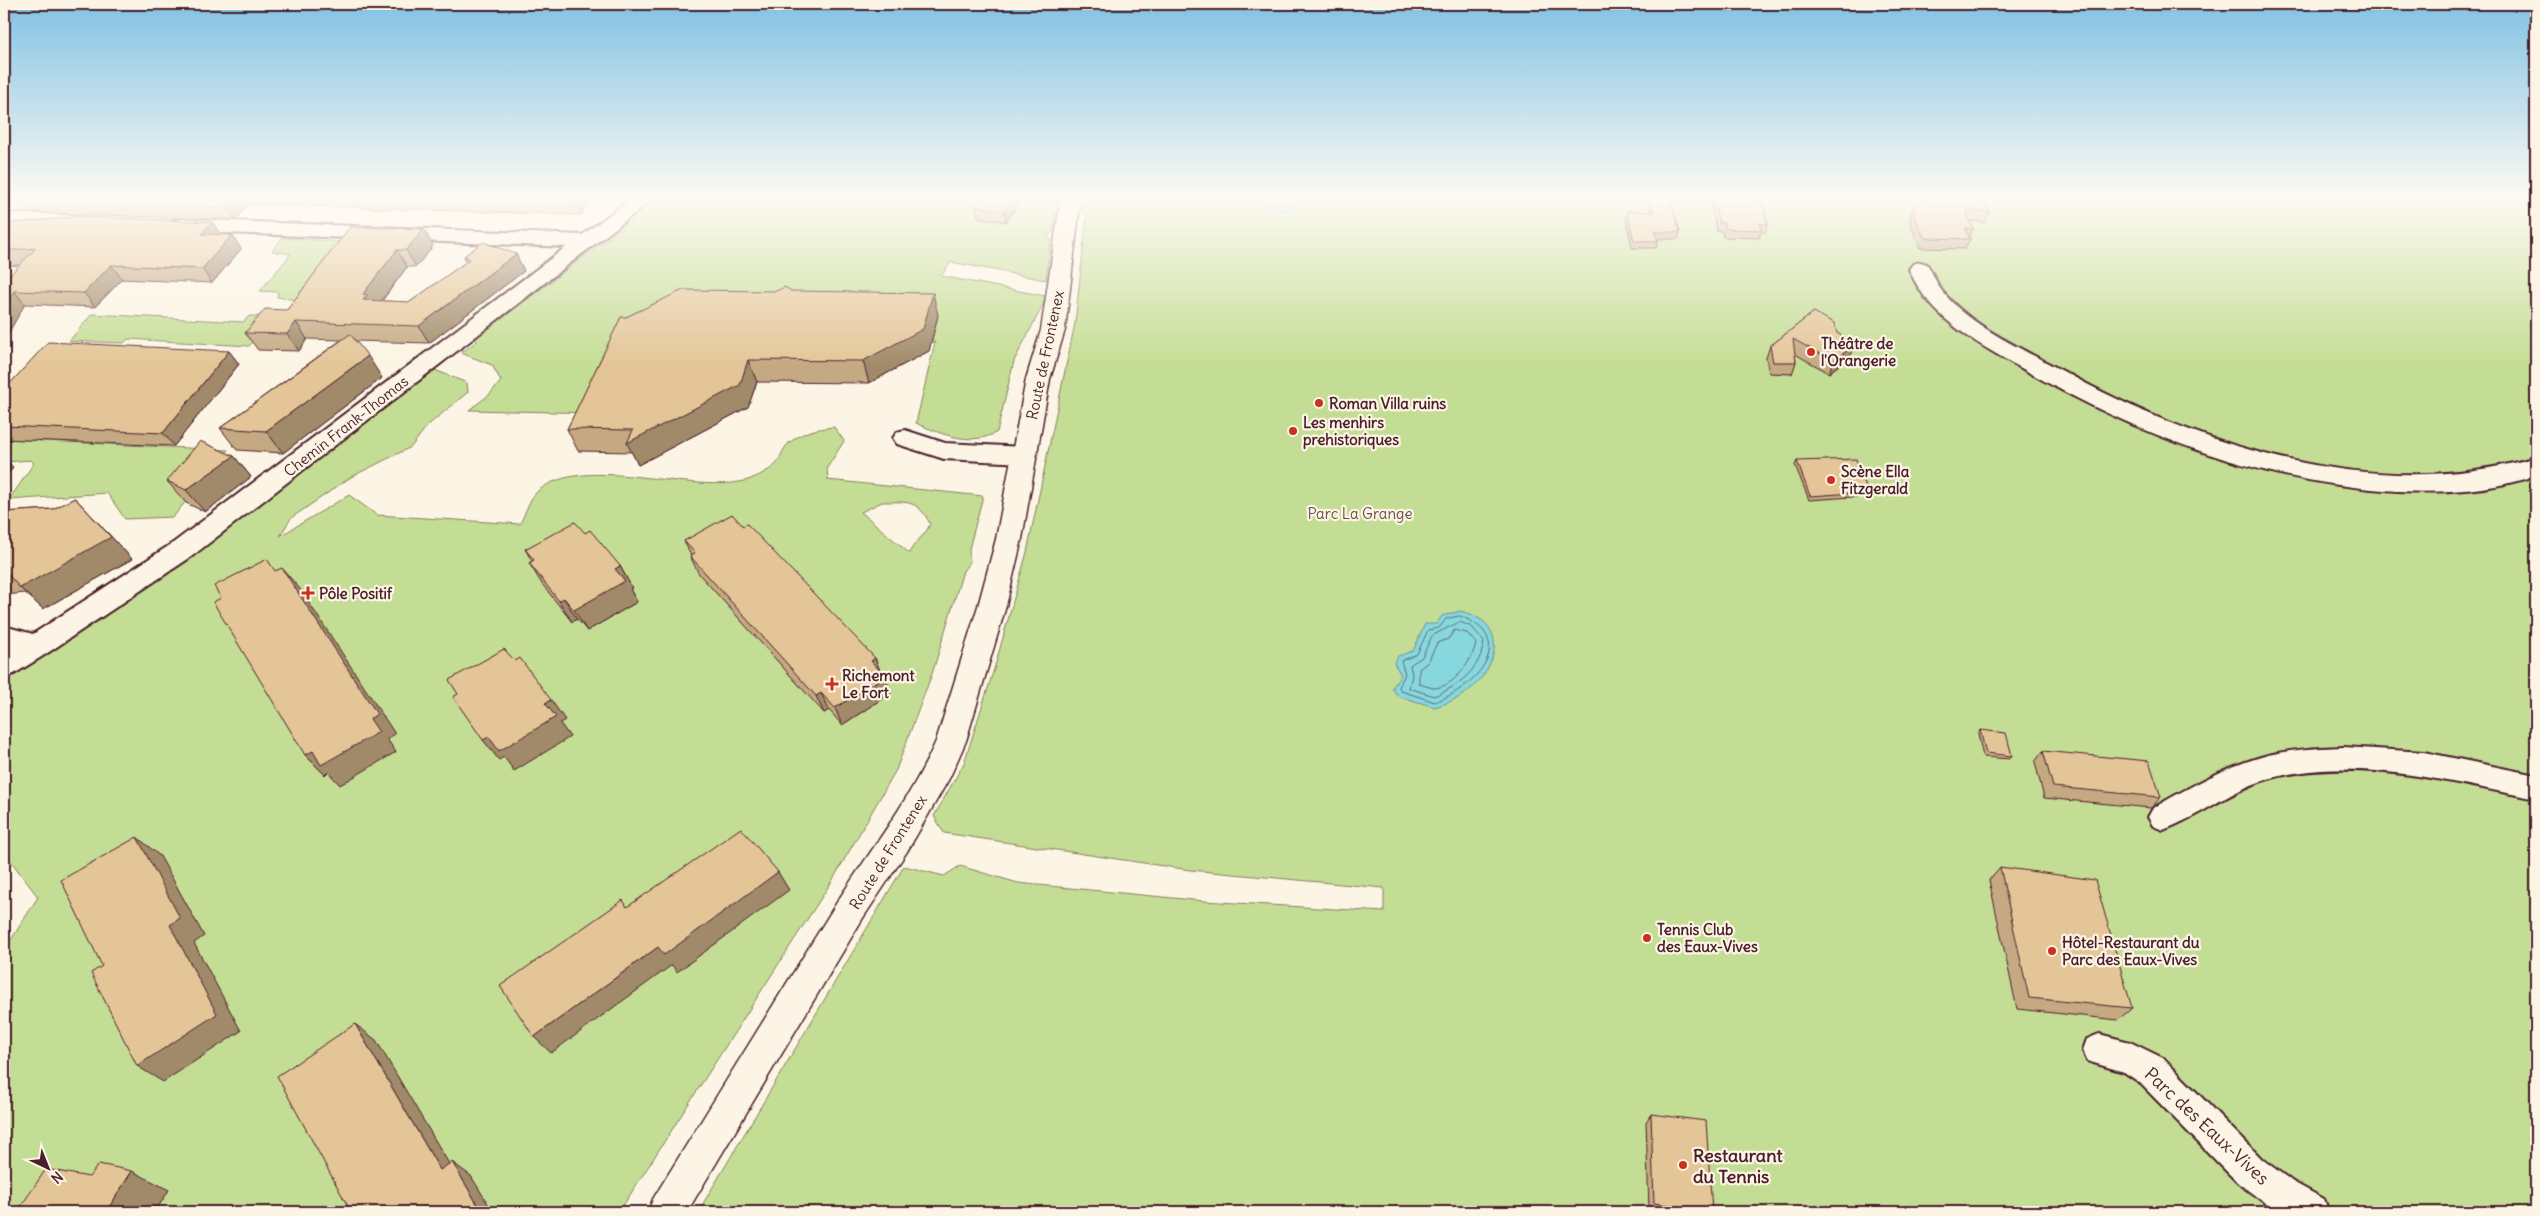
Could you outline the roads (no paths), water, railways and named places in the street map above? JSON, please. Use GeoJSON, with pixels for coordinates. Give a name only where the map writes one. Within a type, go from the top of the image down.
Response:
{"type":"FeatureCollection","features":[{"type":"Feature","properties":{"kind":"main road","name":"Route de Frontenex"},"geometry":{"type":"LineString","coordinates":[[666,1212],[939,768],[951,741],[992,606],[1009,540],[1038,379],[1053,330],[1064,253]]}},
{"type":"Feature","properties":{"kind":"street","name":"Chemin Frank-Thomas"},"geometry":{"type":"LineString","coordinates":[[4,666],[182,550],[573,253]]}},
{"type":"Feature","properties":{"kind":"street"},"geometry":{"type":"LineString","coordinates":[[1920,269],[1922,278],[1941,303],[2000,347],[2110,406],[2209,445],[2300,470],[2389,483],[2441,483],[2483,479],[2536,466]]}},
{"type":"Feature","properties":{"kind":"street"},"geometry":{"type":"LineString","coordinates":[[905,438],[944,451],[1024,455]]}},
{"type":"Feature","properties":{"kind":"street"},"geometry":{"type":"LineString","coordinates":[[4,636],[37,646]]}},
{"type":"Feature","properties":{"kind":"street"},"geometry":{"type":"LineString","coordinates":[[2163,817],[2234,778],[2281,764],[2334,759],[2392,760],[2471,771],[2536,787]]}},
{"type":"Feature","properties":{"kind":"street","name":"Parc des Eaux-Vives"},"geometry":{"type":"LineString","coordinates":[[2100,1050],[2130,1058],[2151,1070],[2250,1170],[2281,1194],[2311,1212]]}},
{"type":"Feature","properties":{"kind":"water"},"geometry":{"type":"Polygon","coordinates":[[[1460,611],[1476,617],[1487,625],[1493,635],[1492,658],[1478,682],[1463,695],[1435,707],[1398,696],[1392,688],[1401,675],[1394,663],[1398,656],[1413,651],[1425,624],[1436,624],[1442,616],[1460,611]]]}},
{"type":"Feature","properties":{"kind":"place","name":"Théâtre de l'Orangerie"},"geometry":{"type":"Point","coordinates":[1811,352]}},
{"type":"Feature","properties":{"kind":"place","name":"Roman Villa ruins"},"geometry":{"type":"Point","coordinates":[1319,403]}},
{"type":"Feature","properties":{"kind":"place","name":"Les menhirs prehistoriques"},"geometry":{"type":"Point","coordinates":[1293,431]}},
{"type":"Feature","properties":{"kind":"place","name":"Scène Ella Fitzgerald"},"geometry":{"type":"Point","coordinates":[1831,480]}},
{"type":"Feature","properties":{"kind":"place","name":"Pôle Positif"},"geometry":{"type":"Point","coordinates":[308,593]}},
{"type":"Feature","properties":{"kind":"place","name":"Richemont Le Fort"},"geometry":{"type":"Point","coordinates":[832,684]}},
{"type":"Feature","properties":{"kind":"place","name":"Tennis Club des Eaux-Vives"},"geometry":{"type":"Point","coordinates":[1647,938]}},
{"type":"Feature","properties":{"kind":"place","name":"Hôtel-Restaurant du Parc des Eaux-Vives"},"geometry":{"type":"Point","coordinates":[2052,951]}},
{"type":"Feature","properties":{"kind":"place","name":"Restaurant du Tennis"},"geometry":{"type":"Point","coordinates":[1683,1165]}},
{"type":"Feature","properties":{"kind":"park label","name":"Parc La Grange"},"geometry":{"type":"Point","coordinates":[1360,513]}}]}
